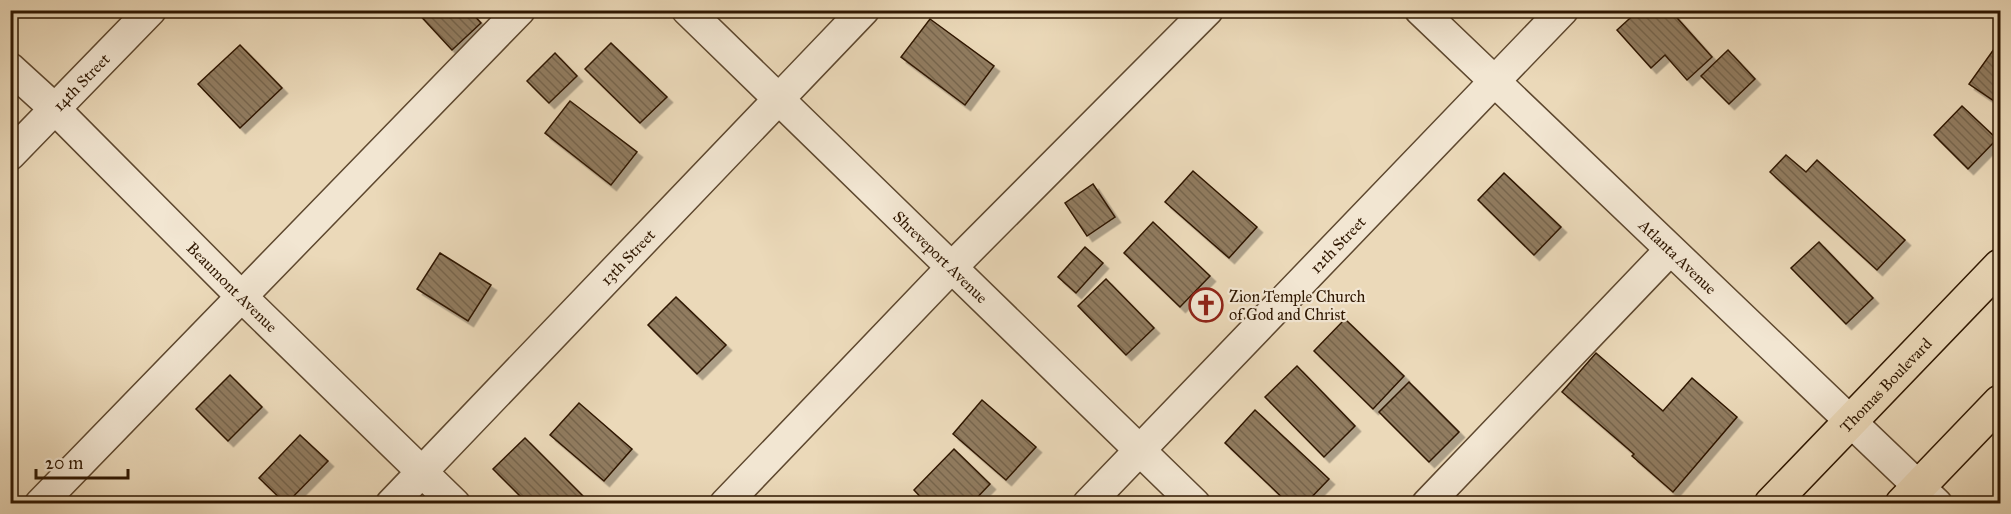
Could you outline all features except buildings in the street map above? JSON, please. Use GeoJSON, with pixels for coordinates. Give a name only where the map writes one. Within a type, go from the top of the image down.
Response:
{"type":"FeatureCollection","features":[{"type":"Feature","properties":{"kind":"main road","name":"Thomas Boulevard"},"geometry":{"type":"LineString","coordinates":[[1771,504],[2001,266]]}},
{"type":"Feature","properties":{"kind":"main road"},"geometry":{"type":"LineString","coordinates":[[1920,498],[2001,402]]}},
{"type":"Feature","properties":{"kind":"street","name":"14th Street"},"geometry":{"type":"LineString","coordinates":[[10,155],[151,10]]}},
{"type":"Feature","properties":{"kind":"street"},"geometry":{"type":"LineString","coordinates":[[40,504],[520,10]]}},
{"type":"Feature","properties":{"kind":"street","name":"Shreveport Avenue"},"geometry":{"type":"LineString","coordinates":[[687,10],[1195,504]]}},
{"type":"Feature","properties":{"kind":"street","name":"13th Street"},"geometry":{"type":"LineString","coordinates":[[391,504],[864,10]]}},
{"type":"Feature","properties":{"kind":"street"},"geometry":{"type":"LineString","coordinates":[[725,504],[952,267],[1208,10]]}},
{"type":"Feature","properties":{"kind":"street","name":"Atlanta Avenue"},"geometry":{"type":"LineString","coordinates":[[1420,10],[1850,421],[1920,498]]}},
{"type":"Feature","properties":{"kind":"street","name":"12th Street"},"geometry":{"type":"LineString","coordinates":[[1088,504],[1563,10]]}},
{"type":"Feature","properties":{"kind":"street","name":"Beaumont Avenue"},"geometry":{"type":"LineString","coordinates":[[10,68],[55,109],[241,296],[455,504]]}},
{"type":"Feature","properties":{"kind":"street"},"geometry":{"type":"LineString","coordinates":[[1427,504],[1670,250]]}},
{"type":"Feature","properties":{"kind":"place","name":"Zion Temple Church of God and Christ"},"geometry":{"type":"Point","coordinates":[1206,305]}}]}
